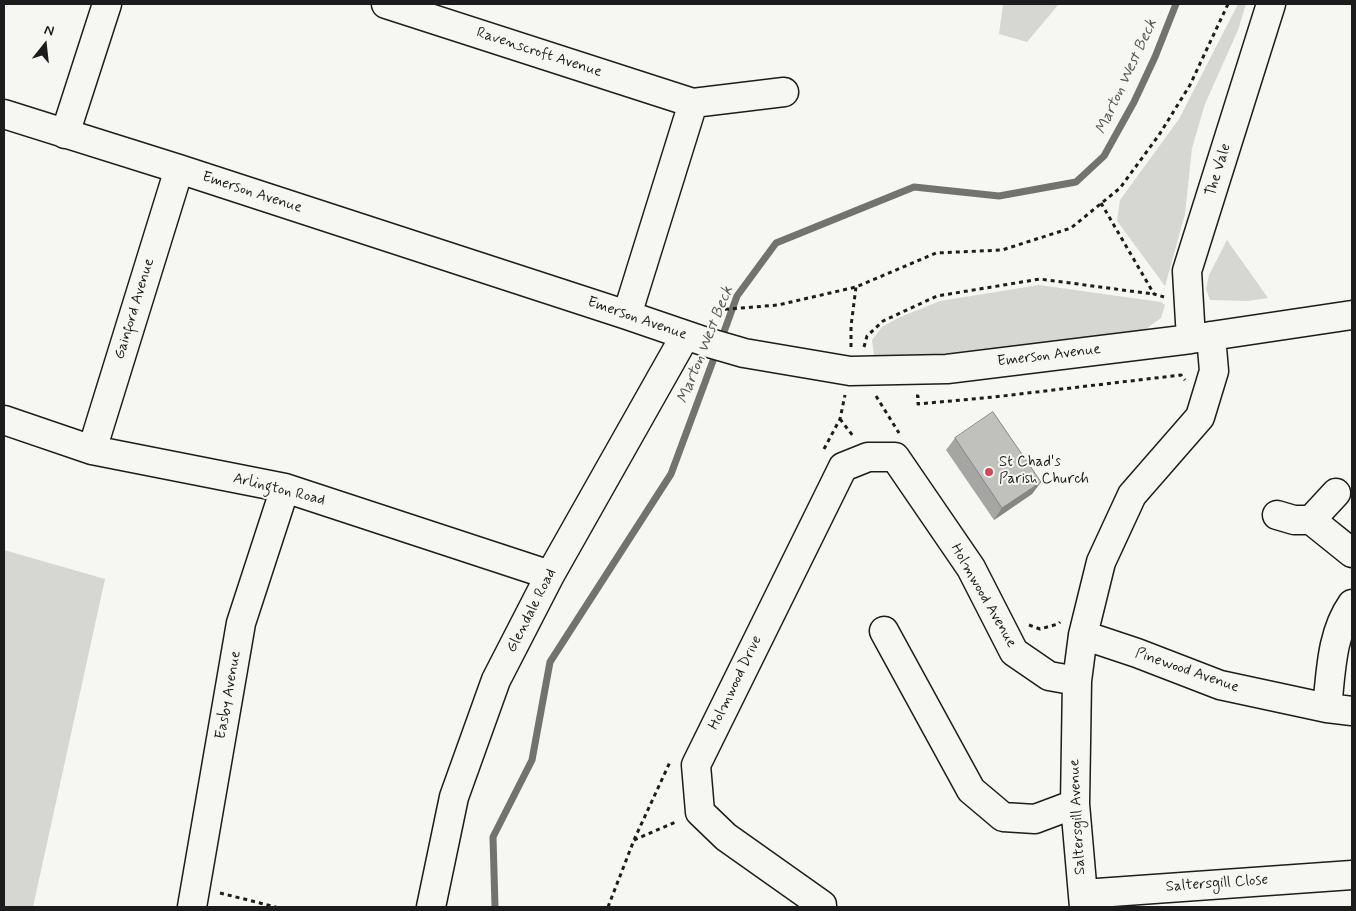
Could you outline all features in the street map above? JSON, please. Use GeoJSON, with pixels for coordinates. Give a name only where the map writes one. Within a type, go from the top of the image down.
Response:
{"type":"FeatureCollection","features":[{"type":"Feature","properties":{"kind":"street"},"geometry":{"type":"LineString","coordinates":[[65,134],[107,4]]}},
{"type":"Feature","properties":{"kind":"street","name":"Ravenscroft Avenue"},"geometry":{"type":"LineString","coordinates":[[386,4],[693,103],[784,92]]}},
{"type":"Feature","properties":{"kind":"street","name":"The Vale"},"geometry":{"type":"LineString","coordinates":[[1073,626],[1100,562],[1132,495],[1200,417],[1214,371],[1201,337],[1187,271],[1271,4]]}},
{"type":"Feature","properties":{"kind":"street"},"geometry":{"type":"LineString","coordinates":[[626,315],[693,103]]}},
{"type":"Feature","properties":{"kind":"street","name":"Emerson Avenue"},"geometry":{"type":"LineString","coordinates":[[4,114],[178,169],[695,339],[744,353],[850,378],[947,369],[1201,337],[1352,315]]}},
{"type":"Feature","properties":{"kind":"street","name":"Gainford Avenue"},"geometry":{"type":"LineString","coordinates":[[92,450],[178,169]]}},
{"type":"Feature","properties":{"kind":"street","name":"Glendale Road"},"geometry":{"type":"LineString","coordinates":[[431,907],[454,797],[496,680],[550,575],[695,339]]}},
{"type":"Feature","properties":{"kind":"street","name":"Arlington Road"},"geometry":{"type":"LineString","coordinates":[[4,420],[92,450],[285,488],[550,575]]}},
{"type":"Feature","properties":{"kind":"street","name":"Holmwood Avenue"},"geometry":{"type":"LineString","coordinates":[[898,447],[971,568],[1014,652],[1049,676],[1077,681]]}},
{"type":"Feature","properties":{"kind":"street","name":"Holmwood Drive"},"geometry":{"type":"LineString","coordinates":[[700,812],[696,764],[843,467],[868,456],[898,447]]}},
{"type":"Feature","properties":{"kind":"street","name":"Easby Avenue"},"geometry":{"type":"LineString","coordinates":[[194,897],[241,623],[285,488]]}},
{"type":"Feature","properties":{"kind":"street"},"geometry":{"type":"LineString","coordinates":[[1312,520],[1336,493]]}},
{"type":"Feature","properties":{"kind":"street"},"geometry":{"type":"LineString","coordinates":[[1277,515],[1294,520],[1312,520],[1352,553]]}},
{"type":"Feature","properties":{"kind":"street"},"geometry":{"type":"LineString","coordinates":[[1340,710],[1334,644],[1347,611],[1352,604]]}},
{"type":"Feature","properties":{"kind":"street","name":"Saltersgill Avenue"},"geometry":{"type":"LineString","coordinates":[[1073,626],[1077,681],[1074,804],[1083,901]]}},
{"type":"Feature","properties":{"kind":"street","name":"Pinewood Avenue"},"geometry":{"type":"LineString","coordinates":[[1073,626],[1220,685],[1340,710]]}},
{"type":"Feature","properties":{"kind":"street"},"geometry":{"type":"LineString","coordinates":[[884,631],[971,790],[1003,817],[1035,819],[1074,804]]}},
{"type":"Feature","properties":{"kind":"street"},"geometry":{"type":"LineString","coordinates":[[700,812],[726,837],[822,905],[822,907]]}},
{"type":"Feature","properties":{"kind":"street","name":"Saltersgill Close"},"geometry":{"type":"LineString","coordinates":[[1083,901],[1352,875]]}},
{"type":"Feature","properties":{"kind":"path"},"geometry":{"type":"LineString","coordinates":[[717,310],[778,305],[856,288],[936,252],[1002,250],[1071,228],[1120,188],[1160,135],[1190,85],[1228,4]]}},
{"type":"Feature","properties":{"kind":"path"},"geometry":{"type":"LineString","coordinates":[[1101,203],[1154,294]]}},
{"type":"Feature","properties":{"kind":"path"},"geometry":{"type":"LineString","coordinates":[[850,378],[863,354],[867,336],[883,321],[937,296],[1040,279],[1166,297]]}},
{"type":"Feature","properties":{"kind":"path"},"geometry":{"type":"LineString","coordinates":[[850,378],[851,326],[856,288]]}},
{"type":"Feature","properties":{"kind":"path"},"geometry":{"type":"LineString","coordinates":[[909,396],[918,396],[918,404],[1181,375],[1186,382]]}},
{"type":"Feature","properties":{"kind":"path"},"geometry":{"type":"LineString","coordinates":[[868,396],[884,396]]}},
{"type":"Feature","properties":{"kind":"path"},"geometry":{"type":"LineString","coordinates":[[876,396],[898,447]]}},
{"type":"Feature","properties":{"kind":"path"},"geometry":{"type":"LineString","coordinates":[[1025,624],[1040,629],[1058,624],[1073,626]]}},
{"type":"Feature","properties":{"kind":"path"},"geometry":{"type":"LineString","coordinates":[[608,907],[634,840],[700,812]]}},
{"type":"Feature","properties":{"kind":"path"},"geometry":{"type":"LineString","coordinates":[[194,897],[276,907]]}},
{"type":"Feature","properties":{"kind":"shaded area"},"geometry":{"type":"Polygon","coordinates":[[[1003,4],[1059,4],[1027,42],[999,34],[1003,4]]]}},
{"type":"Feature","properties":{"kind":"shaded area"},"geometry":{"type":"Polygon","coordinates":[[[1238,4],[1246,4],[1238,30],[1205,104],[1192,148],[1185,214],[1165,286],[1117,221],[1120,200],[1179,119],[1238,4]]]}},
{"type":"Feature","properties":{"kind":"shaded area"},"geometry":{"type":"Polygon","coordinates":[[[1227,240],[1268,298],[1247,301],[1210,300],[1206,289],[1209,275],[1227,240]]]}},
{"type":"Feature","properties":{"kind":"shaded area"},"geometry":{"type":"Polygon","coordinates":[[[1039,285],[1161,302],[1165,305],[1161,318],[1143,331],[952,357],[874,356],[872,340],[882,327],[898,318],[940,301],[1039,285]]]}},
{"type":"Feature","properties":{"kind":"shaded area"},"geometry":{"type":"Polygon","coordinates":[[[4,550],[105,579],[33,907],[4,907],[4,550]]]}},
{"type":"Feature","properties":{"kind":"building","name":"St Chad's Parish Church"},"geometry":{"type":"Polygon","coordinates":[[[993,412],[1041,482],[1002,508],[955,438],[993,412]]]}},
{"type":"Feature","properties":{"kind":"waterway","name":"Marton West Beck"},"geometry":{"type":"LineString","coordinates":[[721,340],[737,296],[776,243],[914,187],[999,196],[1076,182],[1104,156],[1134,102],[1155,57],[1176,4]]}},
{"type":"Feature","properties":{"kind":"waterway","name":"Marton West Beck"},"geometry":{"type":"LineString","coordinates":[[495,907],[493,837],[532,760],[550,662],[671,474],[717,350]]}},
{"type":"Feature","properties":{"kind":"place","name":"St Chad's Parish Church"},"geometry":{"type":"Point","coordinates":[989,472]}}]}
